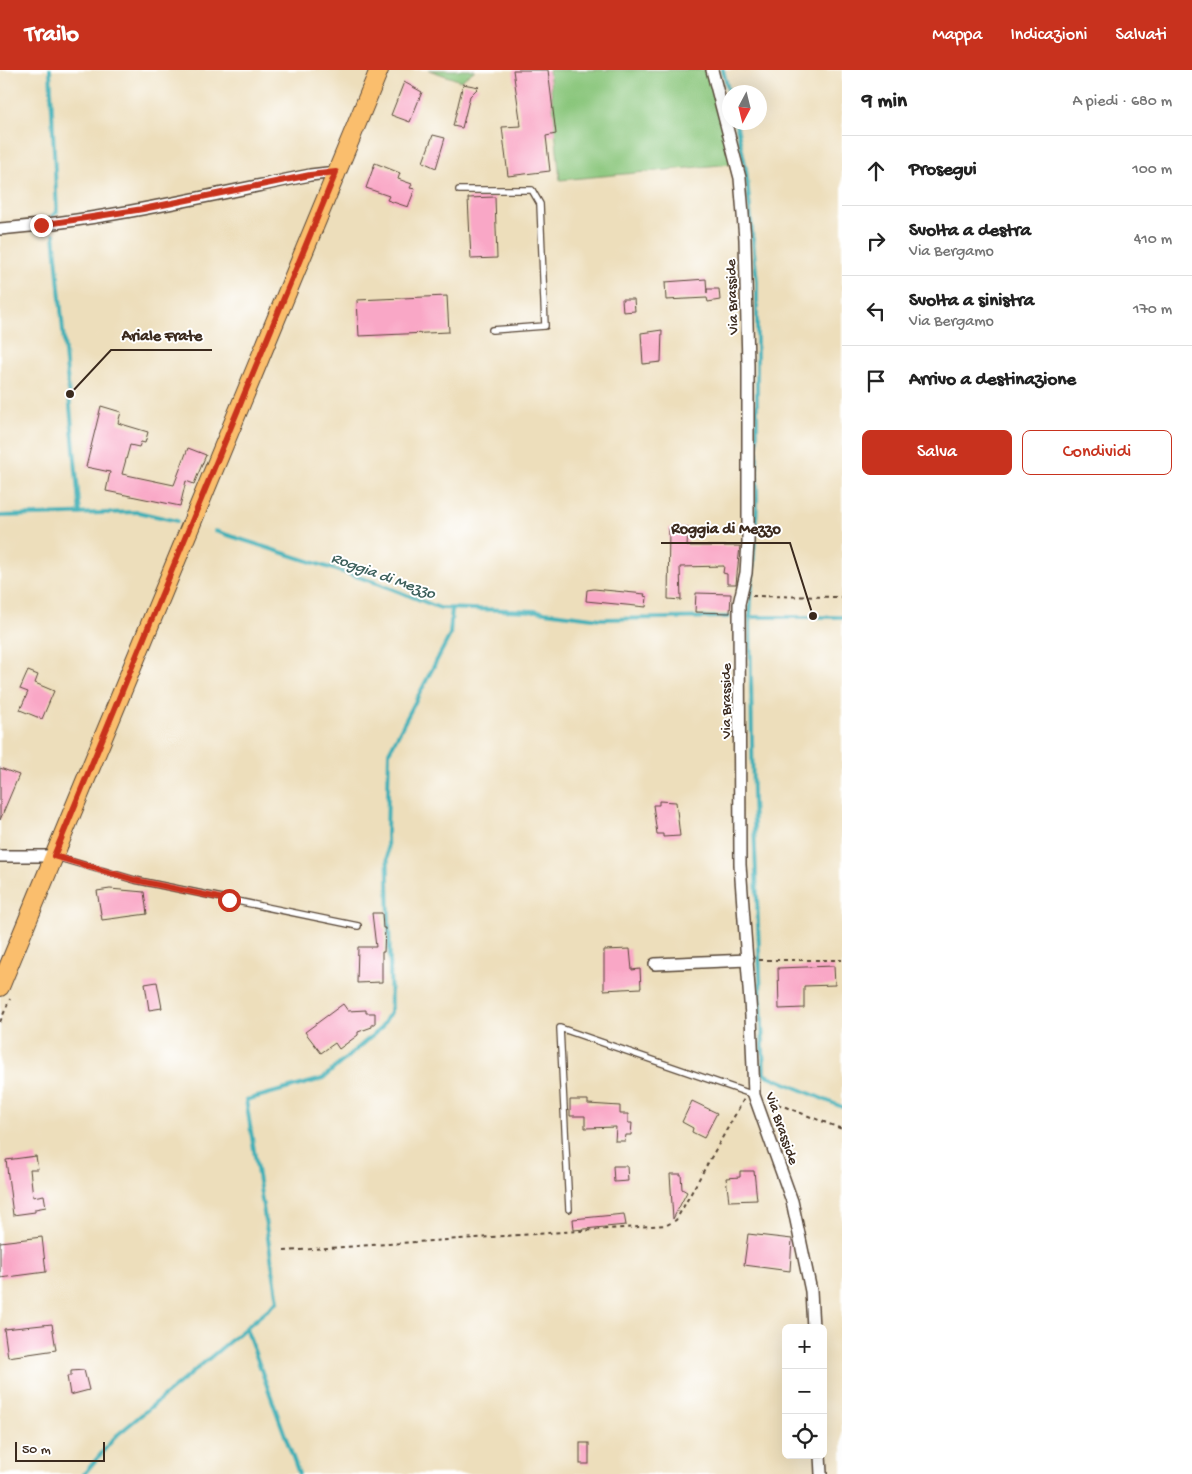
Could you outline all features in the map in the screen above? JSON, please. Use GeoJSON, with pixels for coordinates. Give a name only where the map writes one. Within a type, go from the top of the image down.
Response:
{"type":"FeatureCollection","features":[{"type":"Feature","properties":{"kind":"main road"},"geometry":{"type":"LineString","coordinates":[[0,987],[379,70]]}},
{"type":"Feature","properties":{"kind":"street","name":"Via Brasside"},"geometry":{"type":"LineString","coordinates":[[712,70],[740,178],[745,239],[749,482],[748,542],[741,596],[740,865],[748,960],[754,1095],[792,1201],[810,1291],[813,1324]]}},
{"type":"Feature","properties":{"kind":"street"},"geometry":{"type":"LineString","coordinates":[[0,228],[41,225],[143,209],[310,175],[336,172]]}},
{"type":"Feature","properties":{"kind":"street"},"geometry":{"type":"LineString","coordinates":[[0,856],[54,856]]}},
{"type":"Feature","properties":{"kind":"street"},"geometry":{"type":"LineString","coordinates":[[655,964],[748,960]]}},
{"type":"Feature","properties":{"kind":"street"},"geometry":{"type":"LineString","coordinates":[[820,1459],[821,1474]]}},
{"type":"Feature","properties":{"kind":"lane"},"geometry":{"type":"LineString","coordinates":[[460,190],[532,190],[540,204],[545,326],[492,330]]}},
{"type":"Feature","properties":{"kind":"lane"},"geometry":{"type":"LineString","coordinates":[[54,856],[135,880],[358,926]]}},
{"type":"Feature","properties":{"kind":"lane"},"geometry":{"type":"LineString","coordinates":[[569,1209],[560,1028],[754,1095]]}},
{"type":"Feature","properties":{"kind":"path"},"geometry":{"type":"LineString","coordinates":[[741,596],[842,597]]}},
{"type":"Feature","properties":{"kind":"path"},"geometry":{"type":"LineString","coordinates":[[764,960],[842,960]]}},
{"type":"Feature","properties":{"kind":"path"},"geometry":{"type":"LineString","coordinates":[[284,1251],[667,1225],[676,1220],[747,1094],[842,1129]]}},
{"type":"Feature","properties":{"kind":"green space"},"geometry":{"type":"Polygon","coordinates":[[[429,70],[475,70],[461,81],[429,70]]]}},
{"type":"Feature","properties":{"kind":"green space"},"geometry":{"type":"Polygon","coordinates":[[[549,70],[709,70],[731,164],[560,180],[549,70]]]}},
{"type":"Feature","properties":{"kind":"building"},"geometry":{"type":"Polygon","coordinates":[[[513,70],[548,70],[556,134],[546,136],[550,171],[508,176],[502,127],[521,126],[513,70]]]}},
{"type":"Feature","properties":{"kind":"building"},"geometry":{"type":"Polygon","coordinates":[[[404,82],[422,92],[410,122],[391,115],[404,82]]]}},
{"type":"Feature","properties":{"kind":"building"},"geometry":{"type":"Polygon","coordinates":[[[463,84],[479,87],[470,96],[462,128],[453,126],[463,84]]]}},
{"type":"Feature","properties":{"kind":"building"},"geometry":{"type":"Polygon","coordinates":[[[433,135],[445,138],[436,168],[423,162],[433,135]]]}},
{"type":"Feature","properties":{"kind":"building"},"geometry":{"type":"Polygon","coordinates":[[[375,163],[400,173],[398,179],[412,184],[410,188],[415,189],[408,207],[387,200],[389,196],[366,188],[375,163]]]}},
{"type":"Feature","properties":{"kind":"building"},"geometry":{"type":"Polygon","coordinates":[[[495,197],[497,258],[471,259],[468,198],[495,197]]]}},
{"type":"Feature","properties":{"kind":"building"},"geometry":{"type":"Polygon","coordinates":[[[706,279],[707,293],[707,289],[719,289],[720,300],[708,302],[707,298],[666,300],[665,282],[706,279]]]}},
{"type":"Feature","properties":{"kind":"building"},"geometry":{"type":"Polygon","coordinates":[[[447,296],[449,332],[359,336],[357,300],[447,296]]]}},
{"type":"Feature","properties":{"kind":"building"},"geometry":{"type":"Polygon","coordinates":[[[622,299],[634,299],[635,311],[623,312],[622,299]]]}},
{"type":"Feature","properties":{"kind":"building"},"geometry":{"type":"Polygon","coordinates":[[[662,330],[661,362],[643,364],[641,333],[662,330]]]}},
{"type":"Feature","properties":{"kind":"building"},"geometry":{"type":"Polygon","coordinates":[[[101,406],[121,412],[118,423],[148,432],[145,443],[141,442],[139,447],[130,445],[122,474],[174,485],[188,448],[206,455],[194,484],[186,481],[180,506],[106,491],[110,472],[86,467],[101,406]]]}},
{"type":"Feature","properties":{"kind":"building"},"geometry":{"type":"Polygon","coordinates":[[[669,528],[688,528],[687,546],[740,546],[736,584],[727,584],[727,574],[723,573],[724,566],[680,567],[681,600],[668,599],[669,528]]]}},
{"type":"Feature","properties":{"kind":"building"},"geometry":{"type":"Polygon","coordinates":[[[587,590],[645,594],[644,596],[647,597],[646,607],[586,601],[587,590]]]}},
{"type":"Feature","properties":{"kind":"building"},"geometry":{"type":"Polygon","coordinates":[[[696,593],[731,594],[730,613],[695,612],[696,593]]]}},
{"type":"Feature","properties":{"kind":"building"},"geometry":{"type":"Polygon","coordinates":[[[28,671],[38,675],[35,683],[54,691],[42,719],[20,710],[28,692],[20,689],[28,671]]]}},
{"type":"Feature","properties":{"kind":"building"},"geometry":{"type":"Polygon","coordinates":[[[0,768],[19,775],[0,820],[0,768]]]}},
{"type":"Feature","properties":{"kind":"building"},"geometry":{"type":"Polygon","coordinates":[[[659,801],[676,802],[680,836],[663,837],[663,834],[657,834],[653,805],[659,805],[659,801]]]}},
{"type":"Feature","properties":{"kind":"building"},"geometry":{"type":"Polygon","coordinates":[[[110,889],[144,892],[147,914],[102,920],[97,891],[110,889]]]}},
{"type":"Feature","properties":{"kind":"building"},"geometry":{"type":"Polygon","coordinates":[[[372,913],[382,913],[383,928],[385,928],[384,952],[382,952],[382,982],[357,983],[358,947],[376,947],[372,913]]]}},
{"type":"Feature","properties":{"kind":"building"},"geometry":{"type":"Polygon","coordinates":[[[630,949],[632,970],[640,969],[641,988],[604,990],[604,950],[630,949]]]}},
{"type":"Feature","properties":{"kind":"building"},"geometry":{"type":"Polygon","coordinates":[[[834,966],[835,985],[804,986],[804,1008],[779,1009],[778,968],[834,966]]]}},
{"type":"Feature","properties":{"kind":"building"},"geometry":{"type":"Polygon","coordinates":[[[157,982],[162,1008],[149,1010],[145,984],[157,982]]]}},
{"type":"Feature","properties":{"kind":"building"},"geometry":{"type":"Polygon","coordinates":[[[343,1004],[348,1011],[366,1010],[366,1013],[375,1013],[375,1024],[358,1032],[358,1035],[339,1049],[335,1043],[321,1053],[305,1032],[343,1004]]]}},
{"type":"Feature","properties":{"kind":"building"},"geometry":{"type":"Polygon","coordinates":[[[570,1100],[588,1100],[588,1104],[620,1106],[620,1114],[628,1114],[628,1123],[632,1123],[631,1135],[626,1135],[625,1141],[615,1141],[616,1127],[585,1128],[585,1116],[570,1116],[570,1100]]]}},
{"type":"Feature","properties":{"kind":"building"},"geometry":{"type":"Polygon","coordinates":[[[692,1101],[717,1113],[704,1138],[692,1132],[693,1128],[682,1122],[692,1101]]]}},
{"type":"Feature","properties":{"kind":"building"},"geometry":{"type":"Polygon","coordinates":[[[36,1156],[38,1169],[30,1169],[33,1197],[44,1195],[46,1207],[35,1209],[35,1212],[13,1215],[6,1160],[36,1156]]]}},
{"type":"Feature","properties":{"kind":"building"},"geometry":{"type":"Polygon","coordinates":[[[613,1166],[627,1166],[628,1181],[614,1182],[613,1166]]]}},
{"type":"Feature","properties":{"kind":"building"},"geometry":{"type":"Polygon","coordinates":[[[740,1171],[754,1171],[757,1200],[729,1201],[726,1178],[740,1177],[740,1171]]]}},
{"type":"Feature","properties":{"kind":"building"},"geometry":{"type":"Polygon","coordinates":[[[670,1174],[681,1174],[682,1189],[687,1192],[673,1219],[670,1174]]]}},
{"type":"Feature","properties":{"kind":"building"},"geometry":{"type":"Polygon","coordinates":[[[624,1214],[626,1225],[574,1230],[573,1219],[624,1214]]]}},
{"type":"Feature","properties":{"kind":"building"},"geometry":{"type":"Polygon","coordinates":[[[748,1234],[792,1239],[790,1271],[744,1265],[748,1234]]]}},
{"type":"Feature","properties":{"kind":"building"},"geometry":{"type":"Polygon","coordinates":[[[42,1237],[46,1272],[0,1278],[0,1242],[42,1237]]]}},
{"type":"Feature","properties":{"kind":"building"},"geometry":{"type":"Polygon","coordinates":[[[52,1324],[56,1350],[8,1357],[4,1329],[52,1324]]]}},
{"type":"Feature","properties":{"kind":"building"},"geometry":{"type":"Polygon","coordinates":[[[84,1370],[89,1390],[70,1395],[67,1376],[71,1376],[71,1371],[84,1370]]]}},
{"type":"Feature","properties":{"kind":"building"},"geometry":{"type":"Polygon","coordinates":[[[580,1443],[589,1443],[589,1464],[580,1464],[580,1443]]]}},
{"type":"Feature","properties":{"kind":"waterway"},"geometry":{"type":"LineString","coordinates":[[50,70],[57,212],[52,216]]}},
{"type":"Feature","properties":{"kind":"waterway"},"geometry":{"type":"LineString","coordinates":[[723,70],[727,85]]}},
{"type":"Feature","properties":{"kind":"waterway"},"geometry":{"type":"LineString","coordinates":[[738,130],[746,169],[757,282],[757,504],[750,617],[753,799],[764,1074],[842,1107]]}},
{"type":"Feature","properties":{"kind":"waterway"},"geometry":{"type":"LineString","coordinates":[[54,234],[80,514]]}},
{"type":"Feature","properties":{"kind":"waterway","name":"Roggia di Mezzo"},"geometry":{"type":"LineString","coordinates":[[0,516],[138,512],[177,521]]}},
{"type":"Feature","properties":{"kind":"waterway","name":"Roggia di Mezzo"},"geometry":{"type":"LineString","coordinates":[[215,531],[377,583],[440,608],[536,611],[601,619],[728,617]]}},
{"type":"Feature","properties":{"kind":"waterway"},"geometry":{"type":"LineString","coordinates":[[84,1474],[116,1436],[278,1301],[246,1100],[322,1079],[381,1028],[391,1011],[387,834],[389,752],[450,635],[452,608]]}},
{"type":"Feature","properties":{"kind":"waterway","name":"Roggia di Mezzo"},"geometry":{"type":"LineString","coordinates":[[749,617],[842,617]]}},
{"type":"Feature","properties":{"kind":"waterway"},"geometry":{"type":"LineString","coordinates":[[246,1328],[299,1474]]}},
{"type":"Feature","properties":{"kind":"place","name":"Ariale Frate"},"geometry":{"type":"Point","coordinates":[70,394]}},
{"type":"Feature","properties":{"kind":"place","name":"Roggia di Mezzo"},"geometry":{"type":"Point","coordinates":[813,616]}},
{"type":"Feature","properties":{"kind":"route"},"geometry":{"type":"LineString","coordinates":[[41,225],[143,209],[310,175],[336,172],[54,856],[135,880],[229,900]]}}]}
